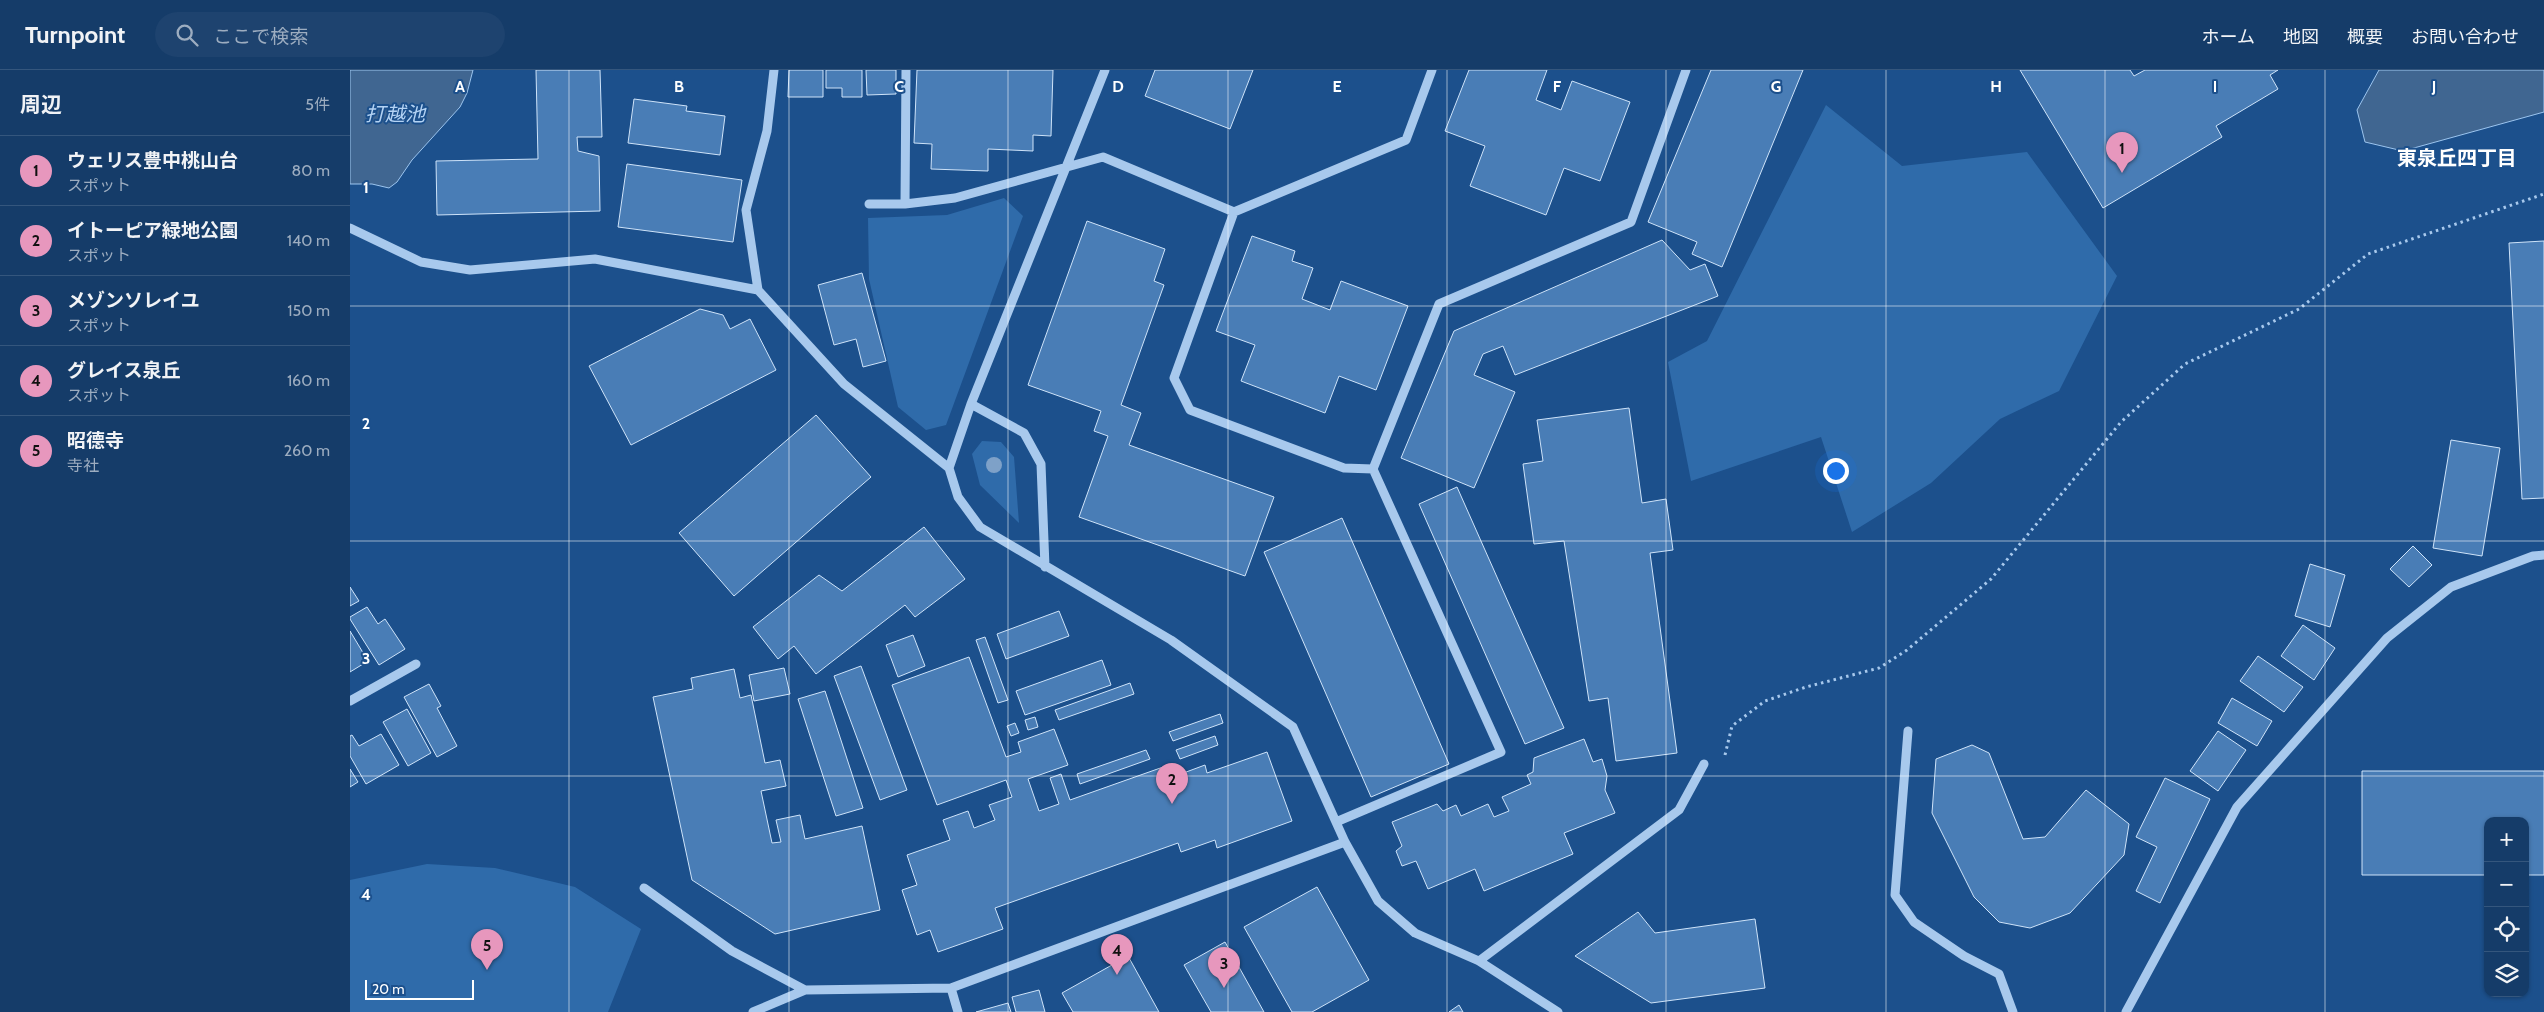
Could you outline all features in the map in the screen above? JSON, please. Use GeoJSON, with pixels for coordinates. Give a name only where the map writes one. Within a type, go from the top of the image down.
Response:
{"type":"FeatureCollection","features":[{"type":"Feature","properties":{"kind":"street"},"geometry":{"type":"LineString","coordinates":[[774,70],[767,131],[746,210],[758,290],[844,384],[949,468],[958,497],[980,527],[1045,567],[1172,640],[1293,727],[1345,842],[1378,901],[1415,933],[1479,960],[1558,1012]]}},
{"type":"Feature","properties":{"kind":"street"},"geometry":{"type":"LineString","coordinates":[[905,204],[906,70]]}},
{"type":"Feature","properties":{"kind":"street"},"geometry":{"type":"LineString","coordinates":[[949,468],[971,404],[1105,70]]}},
{"type":"Feature","properties":{"kind":"street"},"geometry":{"type":"LineString","coordinates":[[870,204],[905,204],[955,198],[1103,157],[1234,212],[1406,140],[1432,70]]}},
{"type":"Feature","properties":{"kind":"street"},"geometry":{"type":"LineString","coordinates":[[1336,822],[1501,752],[1373,470],[1438,304],[1631,222],[1686,70]]}},
{"type":"Feature","properties":{"kind":"street"},"geometry":{"type":"LineString","coordinates":[[1234,212],[1174,378],[1190,410],[1344,468],[1373,470]]}},
{"type":"Feature","properties":{"kind":"street"},"geometry":{"type":"LineString","coordinates":[[350,228],[420,262],[470,270],[595,259],[758,290]]}},
{"type":"Feature","properties":{"kind":"street"},"geometry":{"type":"LineString","coordinates":[[971,404],[1024,433],[1041,464],[1045,567]]}},
{"type":"Feature","properties":{"kind":"street"},"geometry":{"type":"LineString","coordinates":[[2126,1012],[2237,806],[2387,638],[2451,587],[2533,556],[2544,555]]}},
{"type":"Feature","properties":{"kind":"street"},"geometry":{"type":"LineString","coordinates":[[350,701],[416,664]]}},
{"type":"Feature","properties":{"kind":"street"},"geometry":{"type":"LineString","coordinates":[[1908,731],[1895,895],[1914,922],[1964,956],[1999,974],[2013,1012]]}},
{"type":"Feature","properties":{"kind":"street"},"geometry":{"type":"LineString","coordinates":[[1479,960],[1679,810],[1704,764]]}},
{"type":"Feature","properties":{"kind":"street"},"geometry":{"type":"LineString","coordinates":[[753,1012],[805,990],[951,988],[1345,842]]}},
{"type":"Feature","properties":{"kind":"street"},"geometry":{"type":"LineString","coordinates":[[644,888],[732,952],[805,990]]}},
{"type":"Feature","properties":{"kind":"street"},"geometry":{"type":"LineString","coordinates":[[951,988],[958,1012]]}},
{"type":"Feature","properties":{"kind":"path"},"geometry":{"type":"LineString","coordinates":[[1704,764],[1725,755],[1732,726],[1765,701],[1806,687],[1879,668],[1908,650],[1991,579],[2121,422],[2184,364],[2299,310],[2368,254],[2544,194]]}},
{"type":"Feature","properties":{"kind":"shaded area"},"geometry":{"type":"Polygon","coordinates":[[[1826,105],[1902,166],[2027,152],[2117,276],[2059,391],[2000,419],[1931,483],[1852,532],[1821,437],[1691,481],[1668,362],[1707,341],[1826,105]]]}},
{"type":"Feature","properties":{"kind":"shaded area"},"geometry":{"type":"Polygon","coordinates":[[[1004,198],[1023,216],[946,425],[926,430],[898,407],[869,279],[868,218],[947,215],[1004,198]]]}},
{"type":"Feature","properties":{"kind":"shaded area"},"geometry":{"type":"Polygon","coordinates":[[[982,441],[1001,442],[1014,457],[1019,523],[980,485],[972,454],[982,441]]]}},
{"type":"Feature","properties":{"kind":"shaded area"},"geometry":{"type":"Polygon","coordinates":[[[427,864],[495,868],[575,887],[641,929],[608,1012],[350,1012],[350,880],[427,864]]]}},
{"type":"Feature","properties":{"kind":"water","name":"打越池"},"geometry":{"type":"Polygon","coordinates":[[[350,70],[473,70],[467,93],[460,107],[412,160],[397,182],[389,188],[372,184],[350,184],[350,70]]]}},
{"type":"Feature","properties":{"kind":"water"},"geometry":{"type":"Polygon","coordinates":[[[2379,70],[2544,70],[2544,112],[2403,151],[2365,142],[2357,110],[2379,70]]]}},
{"type":"Feature","properties":{"kind":"building"},"geometry":{"type":"Polygon","coordinates":[[[536,70],[600,70],[602,137],[577,137],[578,151],[599,156],[600,211],[437,215],[436,161],[538,159],[536,70]]]}},
{"type":"Feature","properties":{"kind":"building"},"geometry":{"type":"Polygon","coordinates":[[[789,70],[823,70],[823,97],[788,97],[789,70]]]}},
{"type":"Feature","properties":{"kind":"building"},"geometry":{"type":"Polygon","coordinates":[[[826,70],[862,70],[862,97],[842,97],[842,88],[826,88],[826,70]]]}},
{"type":"Feature","properties":{"kind":"building"},"geometry":{"type":"Polygon","coordinates":[[[866,70],[896,70],[896,94],[867,95],[866,70]]]}},
{"type":"Feature","properties":{"kind":"building"},"geometry":{"type":"Polygon","coordinates":[[[917,70],[1053,70],[1051,136],[1033,135],[1033,151],[988,149],[988,171],[931,169],[932,144],[914,143],[917,70]]]}},
{"type":"Feature","properties":{"kind":"building"},"geometry":{"type":"Polygon","coordinates":[[[1155,70],[1253,70],[1230,129],[1145,96],[1155,70]]]}},
{"type":"Feature","properties":{"kind":"building"},"geometry":{"type":"Polygon","coordinates":[[[1469,70],[1547,70],[1536,100],[1561,110],[1572,81],[1630,102],[1600,181],[1564,168],[1546,215],[1470,186],[1485,146],[1445,131],[1469,70]]]}},
{"type":"Feature","properties":{"kind":"building"},"geometry":{"type":"Polygon","coordinates":[[[1711,70],[1803,70],[1722,267],[1692,254],[1697,242],[1648,222],[1711,70]]]}},
{"type":"Feature","properties":{"kind":"building"},"geometry":{"type":"Polygon","coordinates":[[[2020,70],[2130,70],[2134,76],[2145,70],[2278,70],[2270,75],[2278,89],[2216,126],[2222,137],[2103,208],[2020,70]]]}},
{"type":"Feature","properties":{"kind":"building"},"geometry":{"type":"Polygon","coordinates":[[[634,99],[687,106],[686,111],[725,116],[720,155],[628,143],[634,99]]]}},
{"type":"Feature","properties":{"kind":"building"},"geometry":{"type":"Polygon","coordinates":[[[627,164],[742,180],[733,242],[618,227],[627,164]]]}},
{"type":"Feature","properties":{"kind":"building"},"geometry":{"type":"Polygon","coordinates":[[[1087,221],[1165,249],[1154,281],[1164,285],[1121,405],[1141,413],[1129,445],[1274,497],[1245,576],[1079,517],[1108,436],[1094,431],[1101,411],[1028,385],[1087,221]]]}},
{"type":"Feature","properties":{"kind":"building"},"geometry":{"type":"Polygon","coordinates":[[[1252,236],[1295,251],[1292,261],[1313,268],[1302,299],[1330,310],[1341,281],[1408,306],[1376,390],[1339,376],[1325,413],[1241,381],[1255,345],[1216,331],[1252,236]]]}},
{"type":"Feature","properties":{"kind":"building"},"geometry":{"type":"Polygon","coordinates":[[[1662,240],[1690,270],[1705,264],[1718,296],[1515,375],[1503,346],[1483,354],[1474,375],[1515,392],[1474,488],[1401,458],[1454,331],[1662,240]]]}},
{"type":"Feature","properties":{"kind":"building"},"geometry":{"type":"Polygon","coordinates":[[[2544,241],[2544,498],[2522,499],[2509,243],[2544,241]]]}},
{"type":"Feature","properties":{"kind":"building"},"geometry":{"type":"Polygon","coordinates":[[[862,273],[886,361],[863,367],[856,339],[834,345],[818,285],[862,273]]]}},
{"type":"Feature","properties":{"kind":"building"},"geometry":{"type":"Polygon","coordinates":[[[700,309],[723,315],[730,329],[750,319],[776,370],[631,445],[589,366],[700,309]]]}},
{"type":"Feature","properties":{"kind":"building"},"geometry":{"type":"Polygon","coordinates":[[[1629,408],[1642,503],[1666,499],[1673,550],[1650,553],[1677,753],[1616,761],[1608,698],[1589,701],[1564,541],[1534,544],[1523,464],[1543,461],[1537,420],[1629,408]]]}},
{"type":"Feature","properties":{"kind":"building"},"geometry":{"type":"Polygon","coordinates":[[[816,415],[871,477],[734,596],[679,533],[816,415]]]}},
{"type":"Feature","properties":{"kind":"building"},"geometry":{"type":"Polygon","coordinates":[[[2451,440],[2500,448],[2482,556],[2433,548],[2451,440]]]}},
{"type":"Feature","properties":{"kind":"building"},"geometry":{"type":"Polygon","coordinates":[[[1457,487],[1564,728],[1525,744],[1419,504],[1457,487]]]}},
{"type":"Feature","properties":{"kind":"building"},"geometry":{"type":"Polygon","coordinates":[[[1342,518],[1449,764],[1371,797],[1264,552],[1342,518]]]}},
{"type":"Feature","properties":{"kind":"building"},"geometry":{"type":"Polygon","coordinates":[[[924,527],[965,579],[915,617],[905,605],[816,674],[794,646],[778,659],[753,627],[819,575],[842,591],[924,527]]]}},
{"type":"Feature","properties":{"kind":"building"},"geometry":{"type":"Polygon","coordinates":[[[2413,546],[2432,565],[2409,587],[2390,569],[2413,546]]]}},
{"type":"Feature","properties":{"kind":"building"},"geometry":{"type":"Polygon","coordinates":[[[2310,564],[2345,575],[2330,627],[2295,616],[2310,564]]]}},
{"type":"Feature","properties":{"kind":"building"},"geometry":{"type":"Polygon","coordinates":[[[350,587],[359,601],[350,606],[350,587]]]}},
{"type":"Feature","properties":{"kind":"building"},"geometry":{"type":"Polygon","coordinates":[[[367,607],[378,624],[385,619],[405,649],[379,665],[350,619],[350,617],[367,607]]]}},
{"type":"Feature","properties":{"kind":"building"},"geometry":{"type":"Polygon","coordinates":[[[1059,611],[1069,636],[1006,659],[997,634],[1059,611]]]}},
{"type":"Feature","properties":{"kind":"building"},"geometry":{"type":"Polygon","coordinates":[[[2303,625],[2335,648],[2314,680],[2281,656],[2303,625]]]}},
{"type":"Feature","properties":{"kind":"building"},"geometry":{"type":"Polygon","coordinates":[[[350,631],[368,661],[350,672],[350,631]]]}},
{"type":"Feature","properties":{"kind":"building"},"geometry":{"type":"Polygon","coordinates":[[[913,635],[925,666],[898,677],[886,645],[913,635]]]}},
{"type":"Feature","properties":{"kind":"building"},"geometry":{"type":"Polygon","coordinates":[[[985,637],[1008,700],[998,703],[976,640],[985,637]]]}},
{"type":"Feature","properties":{"kind":"building"},"geometry":{"type":"Polygon","coordinates":[[[2258,656],[2303,687],[2284,712],[2240,681],[2258,656]]]}},
{"type":"Feature","properties":{"kind":"building"},"geometry":{"type":"Polygon","coordinates":[[[969,657],[1006,757],[1021,752],[1018,742],[1054,729],[1068,765],[1028,779],[1039,811],[1059,804],[1050,778],[1061,774],[1070,800],[1166,766],[1170,778],[1205,765],[1207,773],[1267,752],[1292,821],[1217,848],[1215,840],[1181,852],[1178,843],[995,908],[1003,929],[938,952],[930,930],[917,935],[902,890],[917,885],[907,855],[950,840],[943,820],[968,811],[974,828],[995,820],[989,805],[1012,797],[1006,780],[937,805],[892,685],[969,657]]]}},
{"type":"Feature","properties":{"kind":"building"},"geometry":{"type":"Polygon","coordinates":[[[1102,660],[1111,685],[1025,715],[1016,691],[1102,660]]]}},
{"type":"Feature","properties":{"kind":"building"},"geometry":{"type":"Polygon","coordinates":[[[861,666],[907,790],[880,800],[834,676],[861,666]]]}},
{"type":"Feature","properties":{"kind":"building"},"geometry":{"type":"Polygon","coordinates":[[[784,668],[790,694],[754,701],[749,675],[784,668]]]}},
{"type":"Feature","properties":{"kind":"building"},"geometry":{"type":"Polygon","coordinates":[[[734,669],[740,698],[751,695],[765,763],[780,760],[786,786],[761,791],[772,843],[781,842],[776,820],[800,815],[805,839],[862,826],[880,910],[775,934],[692,880],[653,697],[693,689],[691,678],[734,669]]]}},
{"type":"Feature","properties":{"kind":"building"},"geometry":{"type":"Polygon","coordinates":[[[1130,683],[1134,694],[1059,720],[1055,710],[1130,683]]]}},
{"type":"Feature","properties":{"kind":"building"},"geometry":{"type":"Polygon","coordinates":[[[429,684],[441,706],[437,708],[457,746],[437,757],[404,697],[429,684]]]}},
{"type":"Feature","properties":{"kind":"building"},"geometry":{"type":"Polygon","coordinates":[[[825,691],[863,808],[836,816],[798,699],[825,691]]]}},
{"type":"Feature","properties":{"kind":"building"},"geometry":{"type":"Polygon","coordinates":[[[2232,698],[2272,721],[2257,746],[2218,723],[2232,698]]]}},
{"type":"Feature","properties":{"kind":"building"},"geometry":{"type":"Polygon","coordinates":[[[407,709],[431,753],[408,766],[383,722],[407,709]]]}},
{"type":"Feature","properties":{"kind":"building"},"geometry":{"type":"Polygon","coordinates":[[[1220,714],[1223,723],[1173,741],[1169,732],[1220,714]]]}},
{"type":"Feature","properties":{"kind":"building"},"geometry":{"type":"Polygon","coordinates":[[[1035,717],[1038,727],[1028,730],[1025,720],[1035,717]]]}},
{"type":"Feature","properties":{"kind":"building"},"geometry":{"type":"Polygon","coordinates":[[[1015,723],[1019,733],[1011,736],[1007,726],[1015,723]]]}},
{"type":"Feature","properties":{"kind":"building"},"geometry":{"type":"Polygon","coordinates":[[[2218,731],[2246,750],[2218,791],[2190,771],[2218,731]]]}},
{"type":"Feature","properties":{"kind":"building"},"geometry":{"type":"Polygon","coordinates":[[[381,734],[399,765],[366,784],[350,756],[350,736],[352,735],[359,746],[381,734]]]}},
{"type":"Feature","properties":{"kind":"building"},"geometry":{"type":"Polygon","coordinates":[[[1215,736],[1218,745],[1180,759],[1176,750],[1215,736]]]}},
{"type":"Feature","properties":{"kind":"building"},"geometry":{"type":"Polygon","coordinates":[[[1584,739],[1593,762],[1602,759],[1607,776],[1605,790],[1615,813],[1564,833],[1573,854],[1484,891],[1475,869],[1428,889],[1416,861],[1402,866],[1396,851],[1402,846],[1392,822],[1437,804],[1443,811],[1456,805],[1461,816],[1488,804],[1494,817],[1509,811],[1502,797],[1531,784],[1527,775],[1533,772],[1534,758],[1584,739]]]}},
{"type":"Feature","properties":{"kind":"building"},"geometry":{"type":"Polygon","coordinates":[[[1972,745],[1989,753],[2023,839],[2045,837],[2086,790],[2129,824],[2124,855],[2070,913],[2030,928],[1999,922],[1974,897],[1932,813],[1936,759],[1972,745]]]}},
{"type":"Feature","properties":{"kind":"building"},"geometry":{"type":"Polygon","coordinates":[[[1146,750],[1150,759],[1080,784],[1077,774],[1146,750]]]}},
{"type":"Feature","properties":{"kind":"building"},"geometry":{"type":"Polygon","coordinates":[[[350,769],[358,782],[350,787],[350,769]]]}},
{"type":"Feature","properties":{"kind":"building"},"geometry":{"type":"Polygon","coordinates":[[[2362,771],[2544,771],[2544,875],[2529,875],[2529,817],[2484,817],[2484,875],[2362,875],[2362,771]]]}},
{"type":"Feature","properties":{"kind":"building"},"geometry":{"type":"Polygon","coordinates":[[[2165,778],[2210,799],[2160,903],[2136,891],[2157,847],[2136,837],[2165,778]]]}},
{"type":"Feature","properties":{"kind":"building"},"geometry":{"type":"Polygon","coordinates":[[[1317,887],[1369,980],[1312,1012],[1292,1012],[1244,927],[1317,887]]]}},
{"type":"Feature","properties":{"kind":"building"},"geometry":{"type":"Polygon","coordinates":[[[1638,912],[1655,933],[1755,919],[1765,988],[1651,1003],[1575,956],[1638,912]]]}},
{"type":"Feature","properties":{"kind":"building"},"geometry":{"type":"Polygon","coordinates":[[[1225,942],[1264,1012],[1211,1012],[1184,965],[1225,942]]]}},
{"type":"Feature","properties":{"kind":"building"},"geometry":{"type":"Polygon","coordinates":[[[1128,956],[1159,1012],[1073,1012],[1062,993],[1128,956]]]}},
{"type":"Feature","properties":{"kind":"building"},"geometry":{"type":"Polygon","coordinates":[[[1039,990],[1045,1012],[1016,1012],[1012,997],[1039,990]]]}},
{"type":"Feature","properties":{"kind":"building"},"geometry":{"type":"Polygon","coordinates":[[[1008,1003],[1011,1012],[976,1012],[1008,1003]]]}},
{"type":"Feature","properties":{"kind":"building"},"geometry":{"type":"Polygon","coordinates":[[[1459,1005],[1463,1012],[1449,1012],[1459,1005]]]}},
{"type":"Feature","properties":{"kind":"place","name":"ウェリス豊中桃山台"},"geometry":{"type":"Point","coordinates":[2122,173]}},
{"type":"Feature","properties":{"kind":"place","name":"イトーピア緑地公園"},"geometry":{"type":"Point","coordinates":[1172,804]}},
{"type":"Feature","properties":{"kind":"place","name":"昭德寺"},"geometry":{"type":"Point","coordinates":[487,970]}},
{"type":"Feature","properties":{"kind":"place","name":"グレイス泉丘"},"geometry":{"type":"Point","coordinates":[1117,975]}},
{"type":"Feature","properties":{"kind":"place","name":"メゾンソレイユ"},"geometry":{"type":"Point","coordinates":[1224,988]}},
{"type":"Feature","properties":{"kind":"district","name":"東泉丘四丁目"},"geometry":{"type":"Point","coordinates":[2457,158]}}]}
